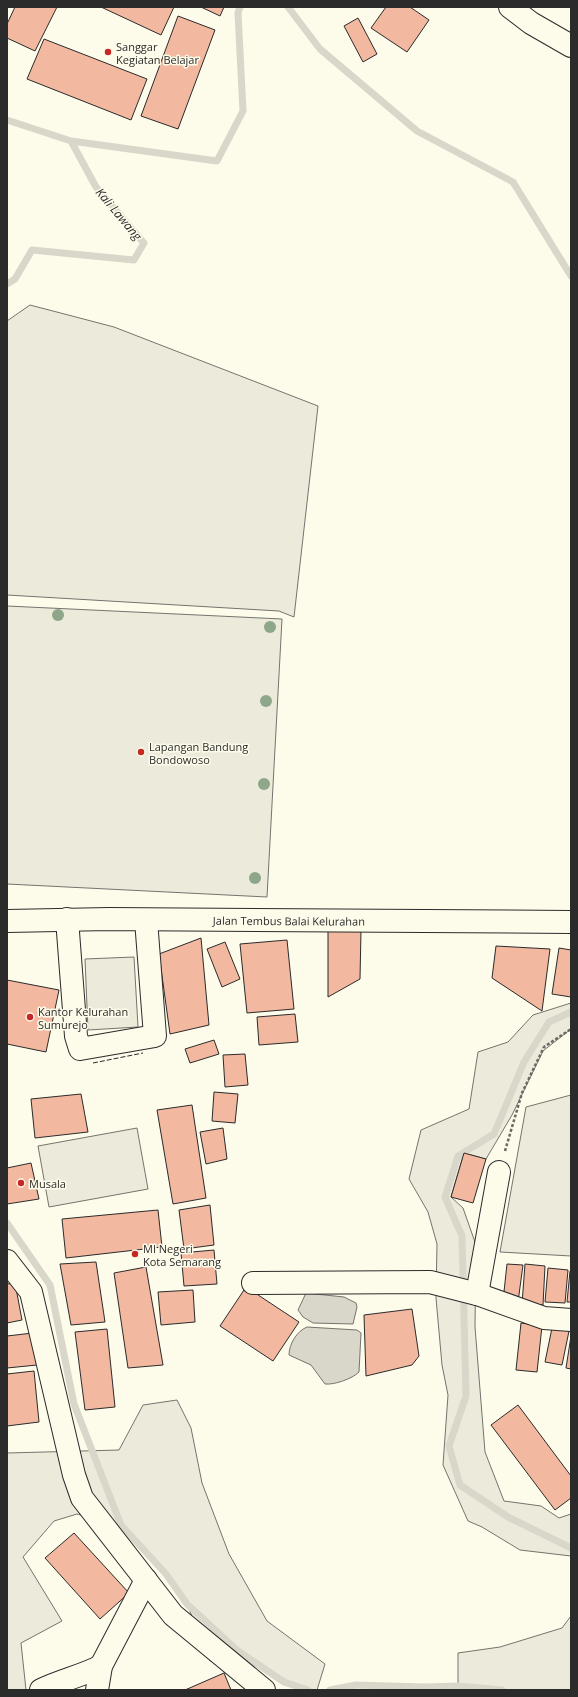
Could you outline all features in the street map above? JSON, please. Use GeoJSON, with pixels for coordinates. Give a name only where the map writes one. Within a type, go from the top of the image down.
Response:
{"type":"FeatureCollection","features":[{"type":"Feature","properties":{"kind":"street"},"geometry":{"type":"LineString","coordinates":[[510,7],[531,23],[571,46]]}},
{"type":"Feature","properties":{"kind":"street"},"geometry":{"type":"LineString","coordinates":[[67,919],[76,1036],[80,1049],[155,1036],[146,920]]}},
{"type":"Feature","properties":{"kind":"street","name":"Jalan Tembus Balai Kelurahan"},"geometry":{"type":"LineString","coordinates":[[7,921],[67,919],[571,922]]}},
{"type":"Feature","properties":{"kind":"street"},"geometry":{"type":"LineString","coordinates":[[477,1294],[499,1172]]}},
{"type":"Feature","properties":{"kind":"street"},"geometry":{"type":"LineString","coordinates":[[7,1261],[31,1292],[74,1475],[82,1498],[173,1615],[264,1690]]}},
{"type":"Feature","properties":{"kind":"street"},"geometry":{"type":"LineString","coordinates":[[253,1283],[430,1282],[477,1294],[544,1318],[571,1320]]}},
{"type":"Feature","properties":{"kind":"street"},"geometry":{"type":"LineString","coordinates":[[97,1690],[101,1666],[146,1580]]}},
{"type":"Feature","properties":{"kind":"street"},"geometry":{"type":"LineString","coordinates":[[41,1690],[55,1683],[77,1677],[101,1666]]}},
{"type":"Feature","properties":{"kind":"path"},"geometry":{"type":"LineString","coordinates":[[499,1172],[522,1093],[544,1047],[571,1029]]}},
{"type":"Feature","properties":{"kind":"shaded area"},"geometry":{"type":"Polygon","coordinates":[[[30,305],[114,327],[318,406],[294,617],[279,611],[7,595],[7,321],[30,305]]]}},
{"type":"Feature","properties":{"kind":"shaded area","name":"Lapangan Bandung Bondowoso"},"geometry":{"type":"Polygon","coordinates":[[[7,606],[282,619],[267,897],[7,884],[7,606]]]}},
{"type":"Feature","properties":{"kind":"shaded area"},"geometry":{"type":"Polygon","coordinates":[[[134,957],[138,1027],[88,1030],[85,959],[134,957]]]}},
{"type":"Feature","properties":{"kind":"shaded area"},"geometry":{"type":"Polygon","coordinates":[[[571,1003],[571,1029],[543,1051],[512,1115],[486,1159],[464,1153],[451,1197],[463,1208],[476,1245],[475,1327],[485,1452],[504,1501],[541,1506],[559,1518],[571,1514],[571,1556],[520,1550],[482,1527],[468,1521],[443,1465],[448,1395],[442,1365],[436,1298],[437,1244],[428,1212],[409,1179],[421,1130],[469,1109],[478,1052],[508,1042],[533,1015],[571,1003]]]}},
{"type":"Feature","properties":{"kind":"shaded area"},"geometry":{"type":"Polygon","coordinates":[[[571,1095],[571,1256],[500,1252],[526,1107],[571,1095]]]}},
{"type":"Feature","properties":{"kind":"shaded area"},"geometry":{"type":"Polygon","coordinates":[[[137,1128],[148,1189],[49,1207],[38,1146],[137,1128]]]}},
{"type":"Feature","properties":{"kind":"shaded area"},"geometry":{"type":"Polygon","coordinates":[[[306,1293],[344,1297],[356,1303],[357,1307],[353,1324],[313,1323],[303,1317],[298,1310],[306,1293]]]}},
{"type":"Feature","properties":{"kind":"shaded area"},"geometry":{"type":"Polygon","coordinates":[[[307,1327],[357,1330],[361,1333],[359,1372],[343,1381],[333,1384],[325,1384],[311,1365],[289,1355],[290,1347],[294,1338],[307,1327]]]}},
{"type":"Feature","properties":{"kind":"shaded area"},"geometry":{"type":"Polygon","coordinates":[[[177,1400],[191,1428],[202,1483],[229,1554],[267,1621],[325,1664],[317,1690],[306,1689],[285,1682],[238,1651],[210,1661],[187,1604],[166,1574],[121,1525],[77,1514],[54,1521],[23,1557],[62,1621],[21,1643],[26,1690],[7,1690],[7,1453],[119,1450],[143,1405],[177,1400]]]}},
{"type":"Feature","properties":{"kind":"shaded area"},"geometry":{"type":"Polygon","coordinates":[[[571,1616],[571,1690],[502,1690],[458,1686],[458,1653],[500,1647],[562,1628],[571,1616]]]}},
{"type":"Feature","properties":{"kind":"building"},"geometry":{"type":"Polygon","coordinates":[[[15,7],[57,7],[35,51],[7,38],[7,24],[15,7]]]}},
{"type":"Feature","properties":{"kind":"building"},"geometry":{"type":"Polygon","coordinates":[[[101,7],[174,7],[161,35],[101,7]]]}},
{"type":"Feature","properties":{"kind":"building"},"geometry":{"type":"Polygon","coordinates":[[[201,7],[224,7],[220,16],[201,7]]]}},
{"type":"Feature","properties":{"kind":"building"},"geometry":{"type":"Polygon","coordinates":[[[386,7],[410,7],[429,20],[407,52],[371,28],[386,7]]]}},
{"type":"Feature","properties":{"kind":"building"},"geometry":{"type":"Polygon","coordinates":[[[178,16],[215,30],[178,129],[141,116],[178,16]]]}},
{"type":"Feature","properties":{"kind":"building"},"geometry":{"type":"Polygon","coordinates":[[[358,18],[377,54],[363,62],[344,26],[358,18]]]}},
{"type":"Feature","properties":{"kind":"building"},"geometry":{"type":"Polygon","coordinates":[[[44,39],[147,79],[131,120],[27,79],[44,39]]]}},
{"type":"Feature","properties":{"kind":"building"},"geometry":{"type":"Polygon","coordinates":[[[328,929],[361,930],[360,979],[328,997],[328,929]]]}},
{"type":"Feature","properties":{"kind":"building"},"geometry":{"type":"Polygon","coordinates":[[[201,938],[209,1025],[170,1034],[159,954],[201,938]]]}},
{"type":"Feature","properties":{"kind":"building"},"geometry":{"type":"Polygon","coordinates":[[[287,940],[294,1009],[247,1013],[240,944],[287,940]]]}},
{"type":"Feature","properties":{"kind":"building"},"geometry":{"type":"Polygon","coordinates":[[[225,942],[240,979],[222,987],[207,949],[225,942]]]}},
{"type":"Feature","properties":{"kind":"building"},"geometry":{"type":"Polygon","coordinates":[[[496,946],[550,949],[542,1011],[492,978],[496,946]]]}},
{"type":"Feature","properties":{"kind":"building"},"geometry":{"type":"Polygon","coordinates":[[[559,948],[571,950],[571,997],[552,994],[559,948]]]}},
{"type":"Feature","properties":{"kind":"building","name":"Kantor Kelurahan Sumurejo"},"geometry":{"type":"Polygon","coordinates":[[[7,980],[59,990],[46,1052],[7,1044],[7,980]]]}},
{"type":"Feature","properties":{"kind":"building"},"geometry":{"type":"Polygon","coordinates":[[[295,1014],[298,1042],[259,1045],[257,1017],[295,1014]]]}},
{"type":"Feature","properties":{"kind":"building"},"geometry":{"type":"Polygon","coordinates":[[[214,1040],[219,1054],[190,1063],[185,1049],[214,1040]]]}},
{"type":"Feature","properties":{"kind":"building"},"geometry":{"type":"Polygon","coordinates":[[[245,1054],[248,1085],[225,1087],[223,1055],[245,1054]]]}},
{"type":"Feature","properties":{"kind":"building"},"geometry":{"type":"Polygon","coordinates":[[[214,1092],[238,1094],[235,1123],[212,1121],[214,1092]]]}},
{"type":"Feature","properties":{"kind":"building"},"geometry":{"type":"Polygon","coordinates":[[[81,1094],[88,1132],[35,1138],[31,1099],[81,1094]]]}},
{"type":"Feature","properties":{"kind":"building"},"geometry":{"type":"Polygon","coordinates":[[[192,1105],[206,1198],[173,1204],[157,1110],[192,1105]]]}},
{"type":"Feature","properties":{"kind":"building"},"geometry":{"type":"Polygon","coordinates":[[[223,1128],[227,1159],[206,1164],[200,1132],[223,1128]]]}},
{"type":"Feature","properties":{"kind":"building"},"geometry":{"type":"Polygon","coordinates":[[[464,1153],[486,1159],[473,1203],[451,1197],[464,1153]]]}},
{"type":"Feature","properties":{"kind":"building","name":"Musala"},"geometry":{"type":"Polygon","coordinates":[[[31,1163],[39,1199],[7,1204],[7,1168],[31,1163]]]}},
{"type":"Feature","properties":{"kind":"building"},"geometry":{"type":"Polygon","coordinates":[[[210,1205],[214,1245],[184,1249],[179,1210],[210,1205]]]}},
{"type":"Feature","properties":{"kind":"building"},"geometry":{"type":"Polygon","coordinates":[[[158,1210],[162,1247],[66,1258],[62,1219],[158,1210]]]}},
{"type":"Feature","properties":{"kind":"building"},"geometry":{"type":"Polygon","coordinates":[[[214,1250],[217,1284],[184,1286],[181,1253],[214,1250]]]}},
{"type":"Feature","properties":{"kind":"building"},"geometry":{"type":"Polygon","coordinates":[[[96,1262],[105,1322],[71,1325],[60,1264],[96,1262]]]}},
{"type":"Feature","properties":{"kind":"building"},"geometry":{"type":"Polygon","coordinates":[[[507,1264],[523,1265],[518,1302],[503,1301],[507,1264]]]}},
{"type":"Feature","properties":{"kind":"building"},"geometry":{"type":"Polygon","coordinates":[[[525,1264],[545,1266],[543,1305],[522,1304],[525,1264]]]}},
{"type":"Feature","properties":{"kind":"building"},"geometry":{"type":"Polygon","coordinates":[[[146,1267],[163,1365],[128,1368],[114,1273],[146,1267]]]}},
{"type":"Feature","properties":{"kind":"building"},"geometry":{"type":"Polygon","coordinates":[[[548,1268],[568,1270],[565,1303],[545,1302],[548,1268]]]}},
{"type":"Feature","properties":{"kind":"building"},"geometry":{"type":"Polygon","coordinates":[[[570,1271],[571,1302],[567,1302],[570,1271]]]}},
{"type":"Feature","properties":{"kind":"building"},"geometry":{"type":"Polygon","coordinates":[[[15,1283],[22,1320],[7,1323],[7,1284],[15,1283]]]}},
{"type":"Feature","properties":{"kind":"building"},"geometry":{"type":"Polygon","coordinates":[[[246,1287],[299,1322],[273,1361],[220,1326],[246,1287]]]}},
{"type":"Feature","properties":{"kind":"building"},"geometry":{"type":"Polygon","coordinates":[[[193,1290],[195,1322],[161,1325],[158,1292],[193,1290]]]}},
{"type":"Feature","properties":{"kind":"building"},"geometry":{"type":"Polygon","coordinates":[[[412,1309],[419,1356],[412,1365],[366,1376],[364,1315],[412,1309]]]}},
{"type":"Feature","properties":{"kind":"building"},"geometry":{"type":"Polygon","coordinates":[[[521,1323],[542,1326],[537,1372],[516,1370],[521,1323]]]}},
{"type":"Feature","properties":{"kind":"building"},"geometry":{"type":"Polygon","coordinates":[[[552,1328],[569,1331],[562,1365],[545,1362],[552,1328]]]}},
{"type":"Feature","properties":{"kind":"building"},"geometry":{"type":"Polygon","coordinates":[[[107,1329],[115,1407],[85,1410],[75,1332],[107,1329]]]}},
{"type":"Feature","properties":{"kind":"building"},"geometry":{"type":"Polygon","coordinates":[[[33,1333],[37,1365],[7,1368],[7,1336],[33,1333]]]}},
{"type":"Feature","properties":{"kind":"building"},"geometry":{"type":"Polygon","coordinates":[[[571,1336],[571,1369],[566,1368],[571,1336]]]}},
{"type":"Feature","properties":{"kind":"building"},"geometry":{"type":"Polygon","coordinates":[[[34,1371],[39,1422],[7,1426],[7,1374],[34,1371]]]}},
{"type":"Feature","properties":{"kind":"building"},"geometry":{"type":"Polygon","coordinates":[[[518,1405],[571,1476],[571,1498],[555,1510],[491,1425],[518,1405]]]}},
{"type":"Feature","properties":{"kind":"building"},"geometry":{"type":"Polygon","coordinates":[[[74,1533],[129,1593],[100,1619],[45,1558],[74,1533]]]}},
{"type":"Feature","properties":{"kind":"building"},"geometry":{"type":"Polygon","coordinates":[[[224,1673],[231,1690],[185,1690],[224,1673]]]}},
{"type":"Feature","properties":{"kind":"waterway"},"geometry":{"type":"LineString","coordinates":[[71,141],[217,161],[243,111],[238,13],[240,7]]}},
{"type":"Feature","properties":{"kind":"waterway"},"geometry":{"type":"LineString","coordinates":[[288,7],[320,49],[417,131],[513,182],[571,276]]}},
{"type":"Feature","properties":{"kind":"waterway","name":"Kali Lawang"},"geometry":{"type":"LineString","coordinates":[[7,120],[71,141],[96,187],[144,243],[134,260],[32,250],[15,279],[7,284]]}},
{"type":"Feature","properties":{"kind":"waterway"},"geometry":{"type":"LineString","coordinates":[[571,1012],[549,1022],[524,1062],[494,1134],[458,1156],[445,1197],[462,1236],[466,1396],[449,1446],[460,1485],[508,1517],[571,1548]]}},
{"type":"Feature","properties":{"kind":"waterway"},"geometry":{"type":"LineString","coordinates":[[7,1223],[50,1285],[74,1404],[121,1525],[166,1574],[187,1604],[238,1651],[284,1682],[308,1690]]}},
{"type":"Feature","properties":{"kind":"waterway"},"geometry":{"type":"LineString","coordinates":[[330,1690],[356,1685],[425,1687],[458,1686],[502,1690]]}},
{"type":"Feature","properties":{"kind":"fence"},"geometry":{"type":"LineString","coordinates":[[93,1063],[143,1053]]}},
{"type":"Feature","properties":{"kind":"place","name":"Sanggar Kegiatan Belajar"},"geometry":{"type":"Point","coordinates":[108,52]}},
{"type":"Feature","properties":{"kind":"place","name":"Lapangan Bandung Bondowoso"},"geometry":{"type":"Point","coordinates":[141,752]}},
{"type":"Feature","properties":{"kind":"place","name":"Kantor Kelurahan Sumurejo"},"geometry":{"type":"Point","coordinates":[30,1017]}},
{"type":"Feature","properties":{"kind":"place","name":"Musala"},"geometry":{"type":"Point","coordinates":[21,1183]}},
{"type":"Feature","properties":{"kind":"place","name":"MI Negeri Kota Semarang"},"geometry":{"type":"Point","coordinates":[135,1254]}}]}
